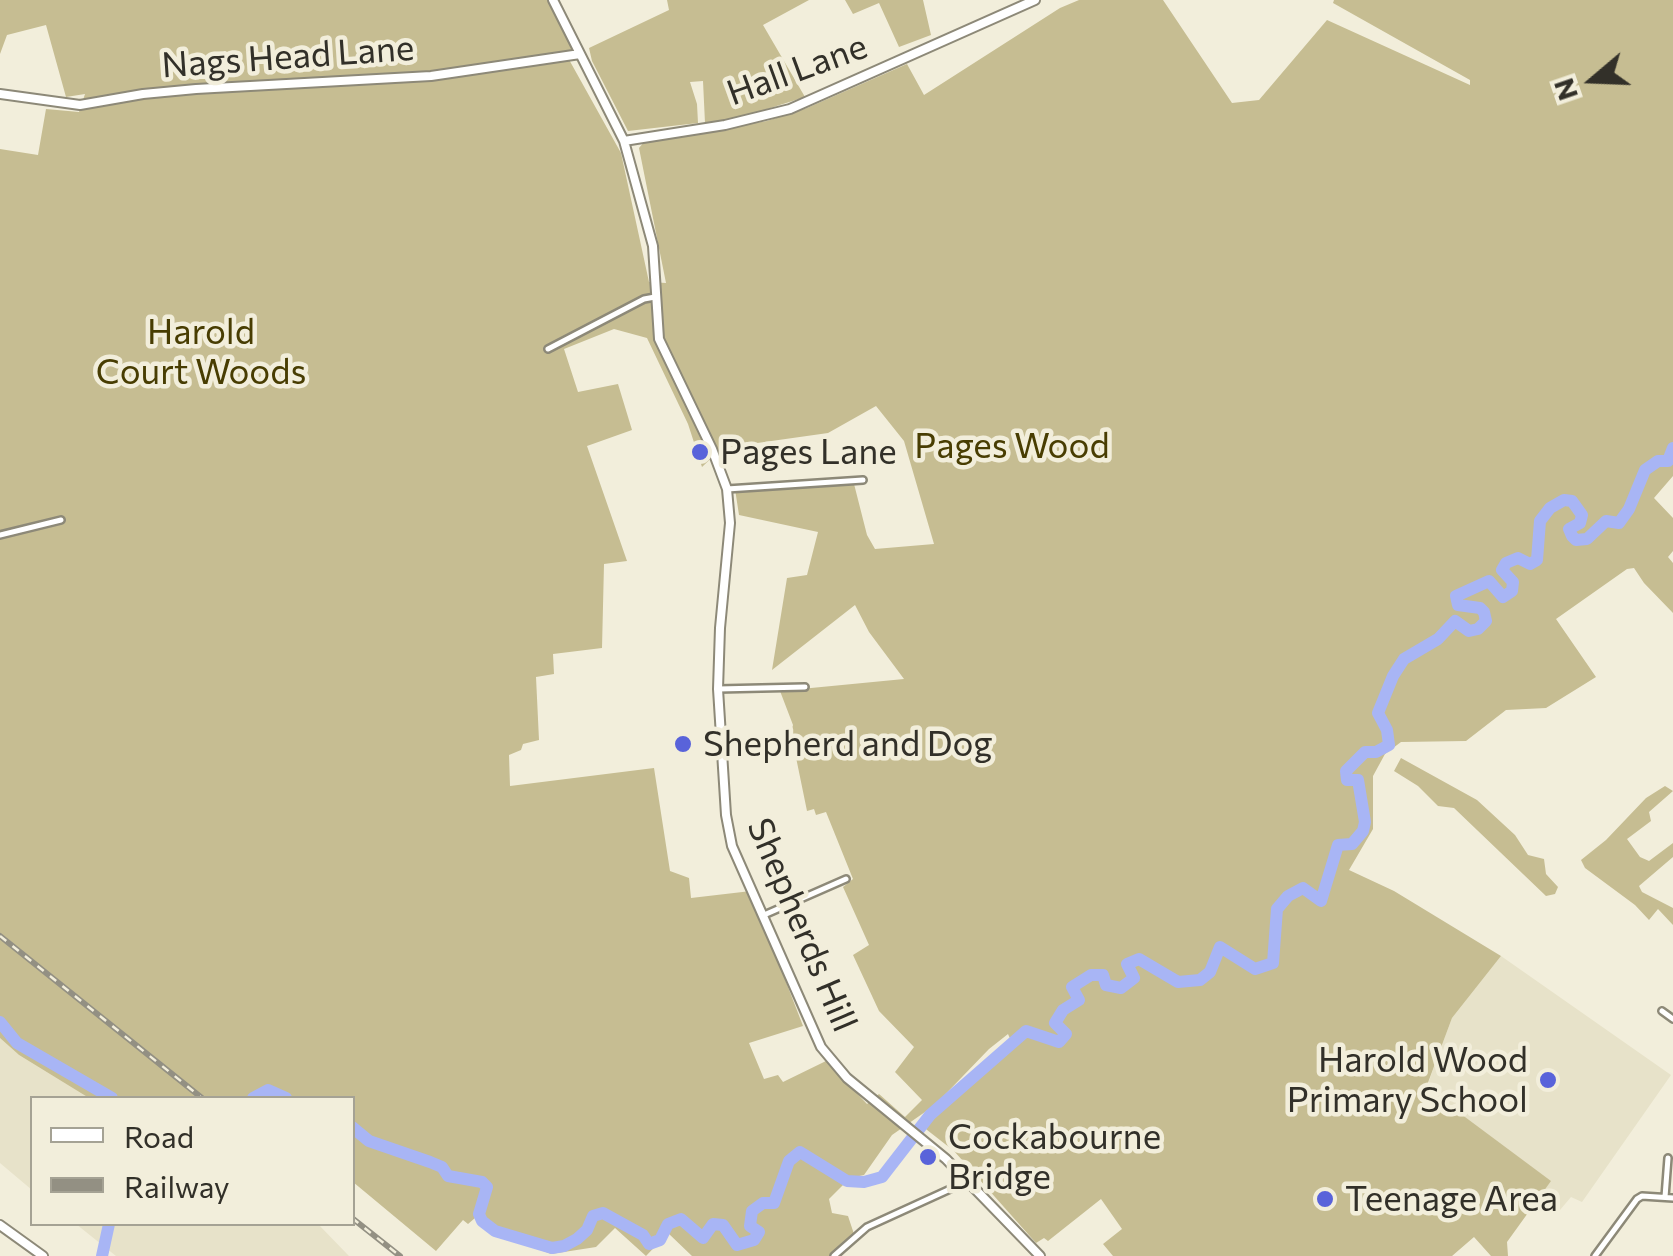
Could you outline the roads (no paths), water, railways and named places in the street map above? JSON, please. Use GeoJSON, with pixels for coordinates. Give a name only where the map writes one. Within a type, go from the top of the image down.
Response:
{"type":"FeatureCollection","features":[{"type":"Feature","properties":{"kind":"street","name":"Shepherds Hill"},"geometry":{"type":"LineString","coordinates":[[553,0],[624,141],[652,246],[659,340],[712,449],[727,490],[730,523],[718,689],[728,830],[761,916],[820,1047],[847,1078],[966,1178],[1040,1256]]}},
{"type":"Feature","properties":{"kind":"street","name":"Hall Lane"},"geometry":{"type":"LineString","coordinates":[[624,141],[725,126],[790,109],[1035,0]]}},
{"type":"Feature","properties":{"kind":"street","name":"Nags Head Lane"},"geometry":{"type":"LineString","coordinates":[[0,94],[80,105],[196,89],[431,76],[580,54]]}},
{"type":"Feature","properties":{"kind":"street"},"geometry":{"type":"LineString","coordinates":[[548,350],[644,299],[655,297]]}},
{"type":"Feature","properties":{"kind":"street"},"geometry":{"type":"LineString","coordinates":[[727,490],[862,480]]}},
{"type":"Feature","properties":{"kind":"street"},"geometry":{"type":"LineString","coordinates":[[0,535],[62,520]]}},
{"type":"Feature","properties":{"kind":"street"},"geometry":{"type":"LineString","coordinates":[[718,689],[806,687]]}},
{"type":"Feature","properties":{"kind":"street"},"geometry":{"type":"LineString","coordinates":[[761,916],[846,879]]}},
{"type":"Feature","properties":{"kind":"street"},"geometry":{"type":"LineString","coordinates":[[1662,1011],[1673,1019]]}},
{"type":"Feature","properties":{"kind":"street"},"geometry":{"type":"LineString","coordinates":[[1665,1197],[1668,1158]]}},
{"type":"Feature","properties":{"kind":"street"},"geometry":{"type":"LineString","coordinates":[[834,1256],[867,1227],[959,1185],[966,1178]]}},
{"type":"Feature","properties":{"kind":"street"},"geometry":{"type":"LineString","coordinates":[[1595,1256],[1636,1199],[1673,1198]]}},
{"type":"Feature","properties":{"kind":"street"},"geometry":{"type":"LineString","coordinates":[[0,1224],[43,1256]]}},
{"type":"Feature","properties":{"kind":"waterway"},"geometry":{"type":"LineString","coordinates":[[355,1129],[369,1141],[442,1167],[448,1176],[482,1182],[487,1187],[479,1214],[482,1221],[495,1231],[552,1248],[577,1239],[587,1230],[593,1216],[603,1213],[643,1235],[649,1244],[660,1240],[668,1224],[681,1219],[703,1238],[713,1224],[723,1225],[737,1245],[754,1240],[759,1232],[750,1226],[752,1211],[763,1203],[774,1203],[789,1161],[800,1152],[847,1181],[882,1177],[930,1115],[1026,1031],[1059,1042],[1066,1034],[1055,1023],[1063,1010],[1079,1000],[1072,987],[1091,975],[1103,975],[1106,985],[1121,988],[1134,978],[1127,964],[1139,959],[1178,982],[1200,980],[1210,972],[1220,947],[1255,969],[1273,963],[1277,909],[1288,896],[1303,888],[1321,901],[1338,845],[1352,844],[1363,831],[1358,780],[1347,780],[1346,771],[1365,752],[1376,752],[1389,745],[1378,713],[1404,659],[1438,639],[1455,621],[1469,631],[1486,621],[1480,608],[1458,605],[1456,596],[1489,581],[1503,597],[1512,591],[1513,582],[1502,570],[1506,563],[1518,558],[1530,564],[1537,560],[1540,521],[1550,508],[1564,500],[1572,501],[1582,515],[1580,523],[1569,529],[1576,540],[1587,539],[1606,521],[1619,523],[1645,470],[1658,461],[1668,461],[1673,448]]}},
{"type":"Feature","properties":{"kind":"waterway"},"geometry":{"type":"LineString","coordinates":[[0,1022],[17,1043],[109,1096]]}},
{"type":"Feature","properties":{"kind":"waterway"},"geometry":{"type":"LineString","coordinates":[[257,1096],[268,1090],[282,1096]]}},
{"type":"Feature","properties":{"kind":"waterway"},"geometry":{"type":"LineString","coordinates":[[102,1256],[109,1226]]}},
{"type":"Feature","properties":{"kind":"railway"},"geometry":{"type":"LineString","coordinates":[[0,936],[200,1096]]}},
{"type":"Feature","properties":{"kind":"railway"},"geometry":{"type":"LineString","coordinates":[[355,1220],[400,1256]]}},
{"type":"Feature","properties":{"kind":"place","name":"Pages Lane"},"geometry":{"type":"Point","coordinates":[700,452]}},
{"type":"Feature","properties":{"kind":"place","name":"Shepherd and Dog"},"geometry":{"type":"Point","coordinates":[683,744]}},
{"type":"Feature","properties":{"kind":"place","name":"Harold Wood Primary School"},"geometry":{"type":"Point","coordinates":[1548,1080]}},
{"type":"Feature","properties":{"kind":"place","name":"Cockabourne Bridge"},"geometry":{"type":"Point","coordinates":[928,1157]}},
{"type":"Feature","properties":{"kind":"place","name":"Teenage Area"},"geometry":{"type":"Point","coordinates":[1325,1199]}},
{"type":"Feature","properties":{"kind":"park label","name":"Harold Court Woods"},"geometry":{"type":"Point","coordinates":[201,352]}},
{"type":"Feature","properties":{"kind":"park label","name":"Pages Wood"},"geometry":{"type":"Point","coordinates":[1012,446]}}]}
